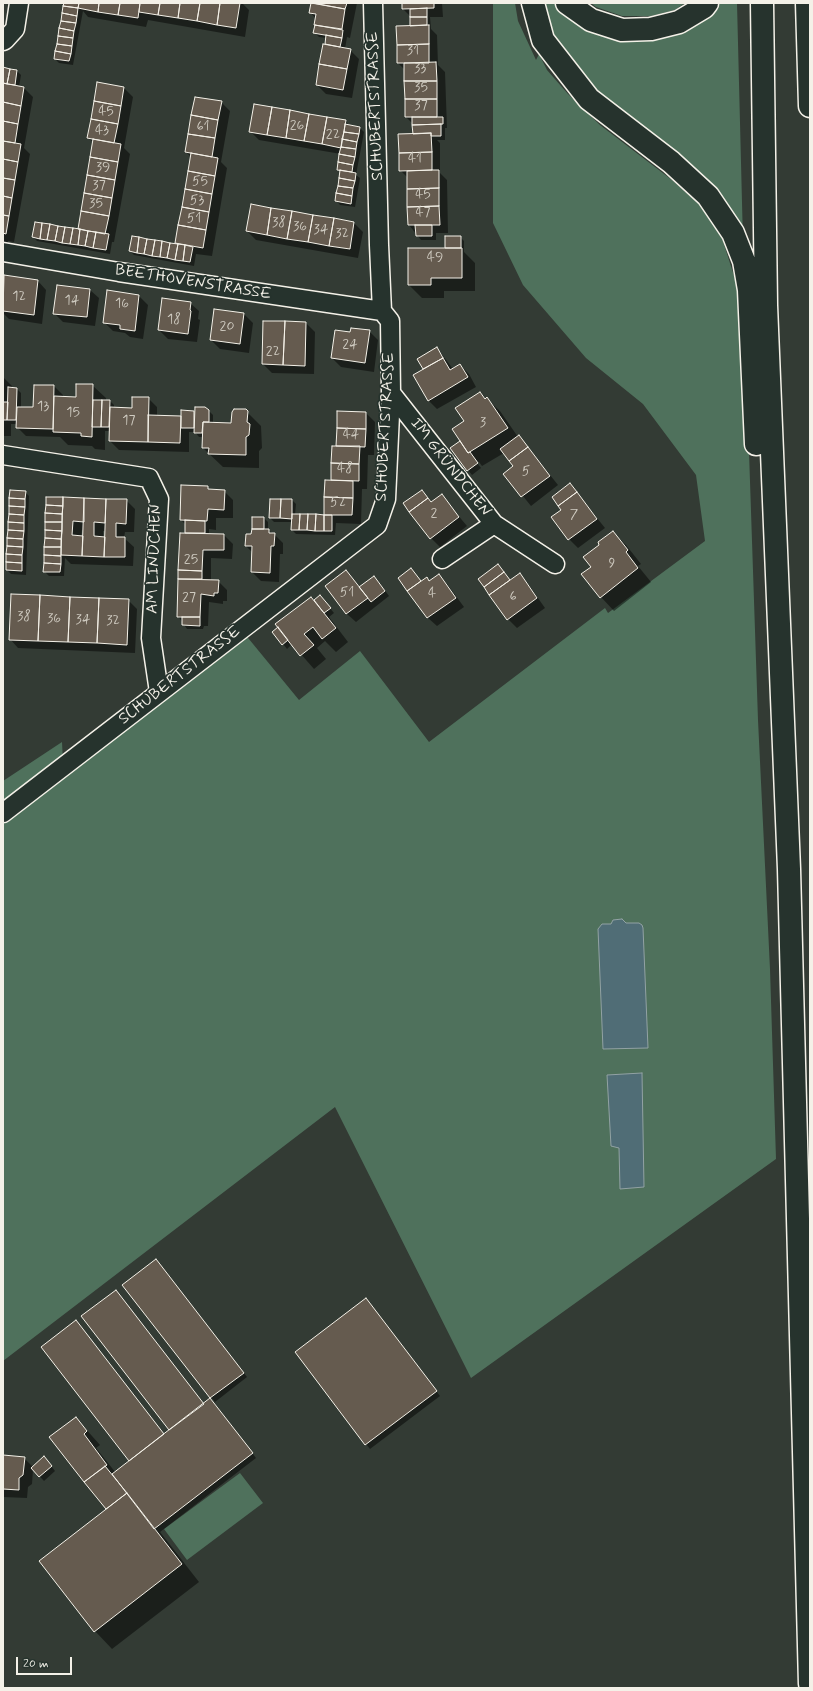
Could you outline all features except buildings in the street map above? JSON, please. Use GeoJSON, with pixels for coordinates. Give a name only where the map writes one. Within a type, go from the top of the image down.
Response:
{"type":"FeatureCollection","features":[{"type":"Feature","properties":{"kind":"highway"},"geometry":{"type":"LineString","coordinates":[[533,3],[543,40],[589,99],[671,162],[708,196],[734,233],[744,261],[749,290],[756,446],[773,488]]}},
{"type":"Feature","properties":{"kind":"highway"},"geometry":{"type":"LineString","coordinates":[[567,3],[592,20],[622,30],[651,30],[679,22],[704,7],[707,3]]}},
{"type":"Feature","properties":{"kind":"highway"},"geometry":{"type":"LineString","coordinates":[[762,3],[766,305],[789,869],[810,1684]]}},
{"type":"Feature","properties":{"kind":"highway"},"geometry":{"type":"LineString","coordinates":[[807,3],[810,106]]}},
{"type":"Feature","properties":{"kind":"street"},"geometry":{"type":"LineString","coordinates":[[3,41],[15,29],[19,3]]}},
{"type":"Feature","properties":{"kind":"street","name":"SCHUBERTSTRASSE"},"geometry":{"type":"LineString","coordinates":[[3,813],[377,525],[386,499],[392,393],[390,321],[382,311],[373,3]]}},
{"type":"Feature","properties":{"kind":"street","name":"BEETHOVENSTRASSE"},"geometry":{"type":"LineString","coordinates":[[3,252],[118,272],[382,311]]}},
{"type":"Feature","properties":{"kind":"street","name":"IM GRÜNDCHEN"},"geometry":{"type":"LineString","coordinates":[[392,393],[494,524],[555,564]]}},
{"type":"Feature","properties":{"kind":"street","name":"AM LINDCHEN"},"geometry":{"type":"LineString","coordinates":[[3,455],[149,478],[159,499],[152,638],[159,692]]}},
{"type":"Feature","properties":{"kind":"street","name":"IM GRÜNDCHEN"},"geometry":{"type":"LineString","coordinates":[[442,559],[494,524]]}},
{"type":"Feature","properties":{"kind":"green space"},"geometry":{"type":"Polygon","coordinates":[[[493,3],[515,3],[518,21],[536,60],[539,54],[547,70],[568,94],[600,125],[672,180],[700,205],[721,235],[737,285],[745,332],[758,720],[770,969],[776,1159],[471,1378],[335,1107],[3,1361],[3,819],[244,633],[299,700],[360,651],[429,742],[605,608],[608,613],[705,541],[696,475],[643,404],[586,358],[523,285],[493,223],[493,3]]]}},
{"type":"Feature","properties":{"kind":"green space"},"geometry":{"type":"Polygon","coordinates":[[[537,3],[558,3],[598,30],[716,3],[737,3],[743,242],[565,62],[537,3]]]}},
{"type":"Feature","properties":{"kind":"green space"},"geometry":{"type":"Polygon","coordinates":[[[591,3],[685,3],[675,10],[651,16],[622,16],[596,7],[591,3]]]}},
{"type":"Feature","properties":{"kind":"green space"},"geometry":{"type":"Polygon","coordinates":[[[62,742],[63,762],[3,807],[3,781],[62,742]]]}},
{"type":"Feature","properties":{"kind":"green space"},"geometry":{"type":"Polygon","coordinates":[[[240,1473],[263,1503],[187,1560],[164,1529],[240,1473]]]}},
{"type":"Feature","properties":{"kind":"water"},"geometry":{"type":"Polygon","coordinates":[[[622,919],[626,923],[639,923],[643,928],[648,1048],[603,1049],[598,929],[602,924],[611,924],[613,920],[622,919]]]}},
{"type":"Feature","properties":{"kind":"water"},"geometry":{"type":"Polygon","coordinates":[[[642,1073],[644,1187],[620,1189],[619,1148],[611,1146],[607,1075],[642,1073]]]}}]}
